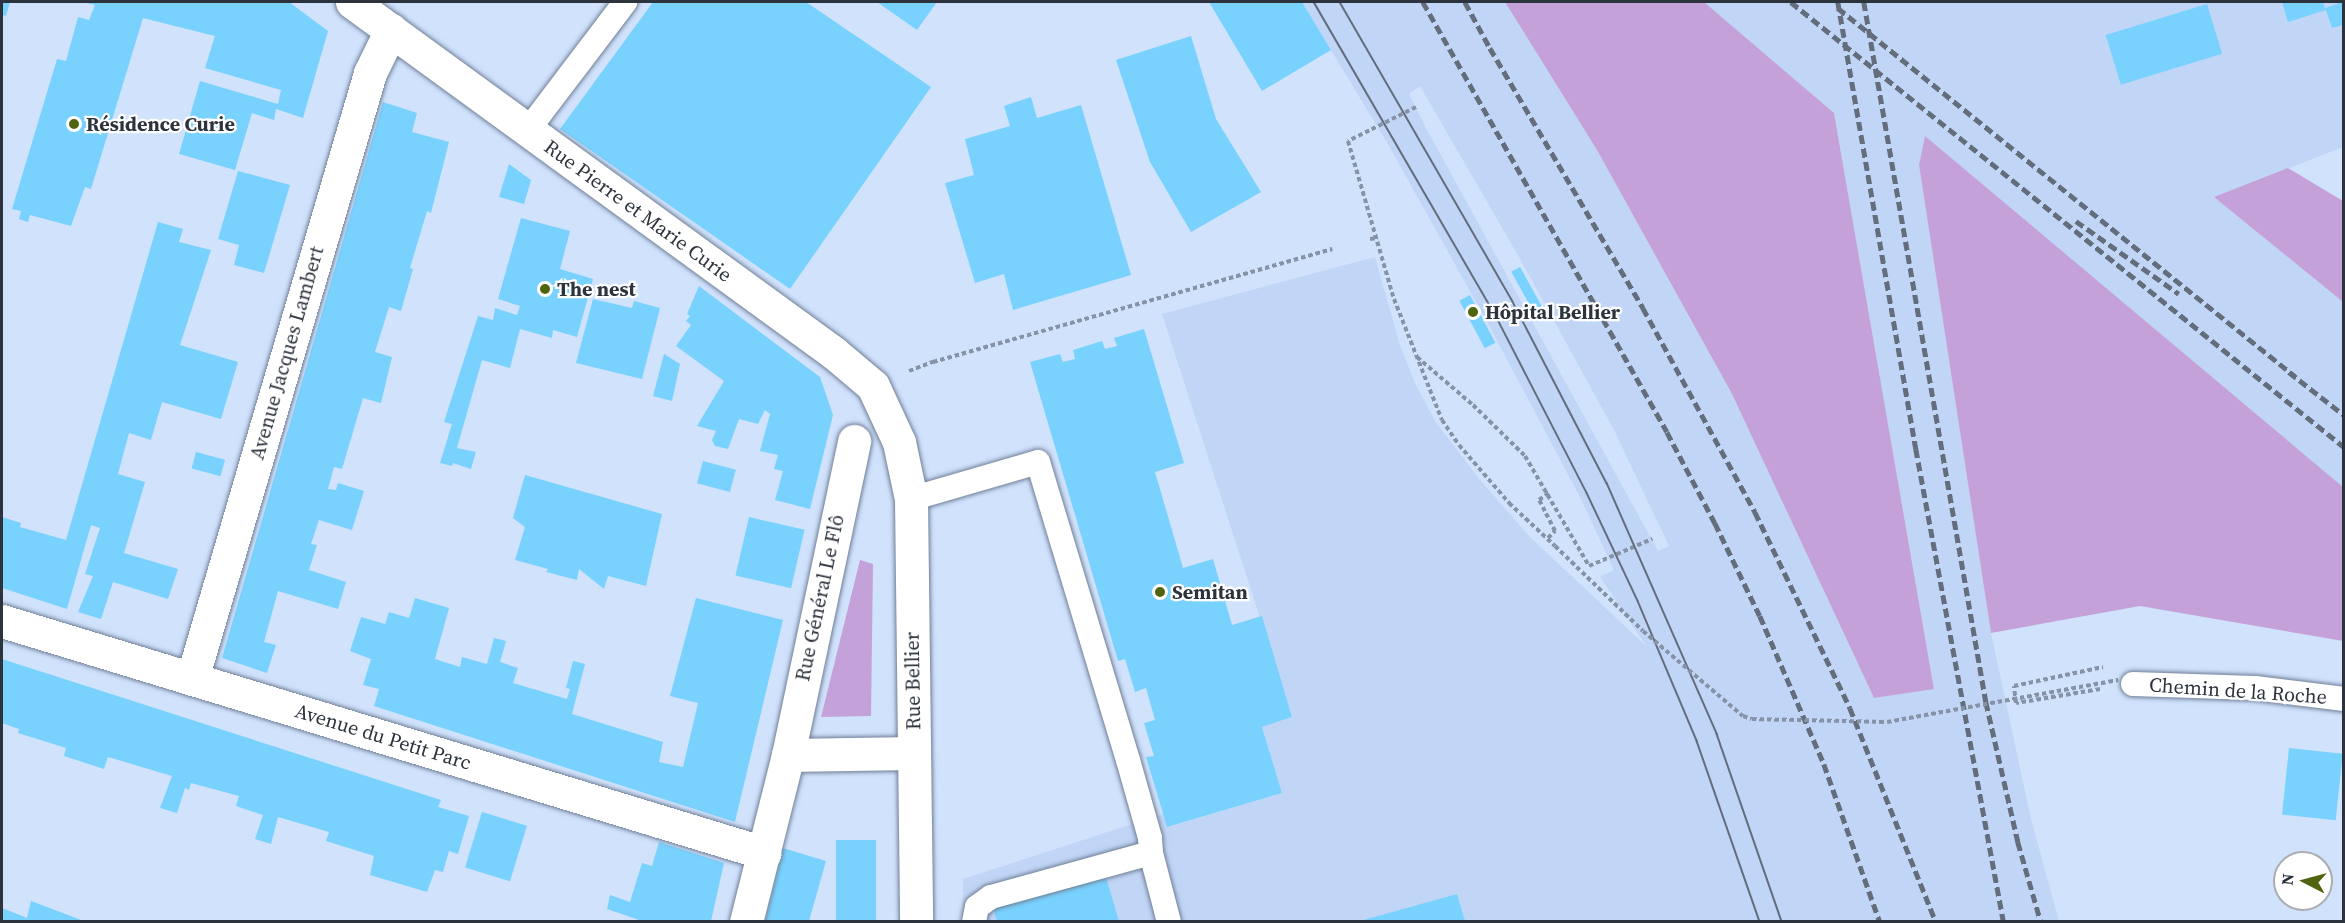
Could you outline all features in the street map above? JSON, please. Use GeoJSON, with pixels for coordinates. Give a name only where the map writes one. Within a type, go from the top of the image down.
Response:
{"type":"FeatureCollection","features":[{"type":"Feature","properties":{"kind":"street","name":"Rue Pierre et Marie Curie"},"geometry":{"type":"LineString","coordinates":[[352,2],[834,353],[873,386],[899,442]]}},
{"type":"Feature","properties":{"kind":"street","name":"Avenue Jacques Lambert"},"geometry":{"type":"LineString","coordinates":[[192,679],[370,73],[391,30]]}},
{"type":"Feature","properties":{"kind":"street","name":"Rue Général Le Flô"},"geometry":{"type":"LineString","coordinates":[[746,921],[788,755],[854,441]]}},
{"type":"Feature","properties":{"kind":"street","name":"Rue Bellier"},"geometry":{"type":"LineString","coordinates":[[899,442],[911,499],[916,921]]}},
{"type":"Feature","properties":{"kind":"street","name":"Avenue du Petit Parc"},"geometry":{"type":"LineString","coordinates":[[2,621],[764,853]]}},
{"type":"Feature","properties":{"kind":"street"},"geometry":{"type":"LineString","coordinates":[[788,755],[913,753]]}},
{"type":"Feature","properties":{"kind":"lane"},"geometry":{"type":"LineString","coordinates":[[528,130],[625,2]]}},
{"type":"Feature","properties":{"kind":"lane"},"geometry":{"type":"LineString","coordinates":[[911,499],[1038,462],[1128,760],[1150,838],[1151,853],[1169,921]]}},
{"type":"Feature","properties":{"kind":"lane","name":"Chemin de la Roche"},"geometry":{"type":"LineString","coordinates":[[2125,678],[2255,688],[2343,699]]}},
{"type":"Feature","properties":{"kind":"lane"},"geometry":{"type":"LineString","coordinates":[[974,921],[977,907],[991,897],[1151,853]]}},
{"type":"Feature","properties":{"kind":"path"},"geometry":{"type":"LineString","coordinates":[[1416,107],[1348,141],[1394,299],[1442,420],[1459,445],[1509,504],[1542,537],[1548,538],[1643,631],[1743,716],[1752,719],[1887,722],[2125,678]]}},
{"type":"Feature","properties":{"kind":"path"},"geometry":{"type":"LineString","coordinates":[[1370,239],[1378,238]]}},
{"type":"Feature","properties":{"kind":"path"},"geometry":{"type":"LineString","coordinates":[[873,386],[933,362],[1332,249]]}},
{"type":"Feature","properties":{"kind":"path"},"geometry":{"type":"LineString","coordinates":[[1416,356],[1518,449],[1549,493],[1589,566],[1652,539]]}},
{"type":"Feature","properties":{"kind":"path"},"geometry":{"type":"LineString","coordinates":[[1548,538],[1555,531],[1539,500],[1549,493]]}},
{"type":"Feature","properties":{"kind":"path"},"geometry":{"type":"LineString","coordinates":[[2104,667],[2014,686],[2016,703],[2125,678]]}},
{"type":"Feature","properties":{"kind":"shaded area"},"geometry":{"type":"Polygon","coordinates":[[[1302,2],[1505,2],[1597,150],[1732,394],[1874,698],[1934,688],[1834,114],[1704,2],[2343,2],[2343,147],[2215,197],[2343,302],[2343,487],[1925,137],[1919,165],[1991,633],[2031,819],[2059,921],[963,922],[963,879],[1163,814],[1168,827],[1282,793],[1262,727],[1292,717],[1162,314],[1375,257],[1400,345],[1415,383],[1435,421],[1480,480],[1529,536],[1647,647],[1600,577],[1614,570],[1581,499],[1486,320],[1389,146],[1302,2]],[[1420,86],[1409,94],[1426,128],[1658,551],[1669,546],[1614,430],[1519,257],[1420,86]]]}},
{"type":"Feature","properties":{"kind":"shaded area"},"geometry":{"type":"Polygon","coordinates":[[[1505,2],[1704,2],[1834,113],[1934,689],[1874,698],[1732,394],[1597,150],[1505,2]]]}},
{"type":"Feature","properties":{"kind":"shaded area"},"geometry":{"type":"Polygon","coordinates":[[[1925,136],[2343,487],[2343,641],[2140,606],[1991,633],[1919,165],[1925,136]]]}},
{"type":"Feature","properties":{"kind":"shaded area"},"geometry":{"type":"Polygon","coordinates":[[[2288,168],[2343,201],[2343,302],[2214,197],[2288,168]]]}},
{"type":"Feature","properties":{"kind":"shaded area"},"geometry":{"type":"Polygon","coordinates":[[[860,560],[873,564],[871,716],[821,717],[860,560]]]}},
{"type":"Feature","properties":{"kind":"building"},"geometry":{"type":"Polygon","coordinates":[[[2,2],[10,2],[6,16],[2,15],[2,2]]]}},
{"type":"Feature","properties":{"kind":"building"},"geometry":{"type":"Polygon","coordinates":[[[82,2],[289,2],[328,31],[303,118],[276,109],[274,120],[252,113],[235,170],[179,154],[200,81],[278,104],[281,90],[205,68],[215,36],[143,18],[91,189],[85,187],[71,226],[30,215],[28,222],[19,219],[21,211],[12,209],[57,59],[66,61],[78,17],[89,20],[95,5],[82,2]]]}},
{"type":"Feature","properties":{"kind":"building"},"geometry":{"type":"Polygon","coordinates":[[[653,2],[806,2],[931,87],[790,289],[560,129],[653,2]]]}},
{"type":"Feature","properties":{"kind":"building"},"geometry":{"type":"Polygon","coordinates":[[[877,2],[937,2],[917,30],[877,2]]]}},
{"type":"Feature","properties":{"kind":"building"},"geometry":{"type":"Polygon","coordinates":[[[1209,2],[1302,2],[1331,50],[1262,91],[1209,2]]]}},
{"type":"Feature","properties":{"kind":"building"},"geometry":{"type":"Polygon","coordinates":[[[2282,2],[2323,2],[2325,8],[2343,2],[2343,25],[2332,28],[2326,10],[2288,22],[2282,2]]]}},
{"type":"Feature","properties":{"kind":"building"},"geometry":{"type":"Polygon","coordinates":[[[2207,4],[2222,54],[2121,85],[2106,35],[2207,4]]]}},
{"type":"Feature","properties":{"kind":"building"},"geometry":{"type":"Polygon","coordinates":[[[1191,36],[1216,119],[1261,192],[1191,232],[1150,162],[1116,60],[1191,36]]]}},
{"type":"Feature","properties":{"kind":"building"},"geometry":{"type":"Polygon","coordinates":[[[1031,97],[1037,118],[1081,105],[1131,275],[1013,310],[1004,274],[975,283],[945,183],[974,175],[965,139],[1010,126],[1004,106],[1031,97]]]}},
{"type":"Feature","properties":{"kind":"building"},"geometry":{"type":"Polygon","coordinates":[[[383,102],[417,113],[412,132],[449,142],[431,213],[427,211],[410,268],[413,269],[401,311],[389,307],[375,352],[392,357],[381,403],[363,398],[342,469],[334,467],[328,489],[336,490],[338,483],[364,491],[352,530],[319,520],[311,544],[317,545],[309,570],[346,582],[338,609],[278,591],[264,642],[276,645],[267,673],[222,658],[383,102]]]}},
{"type":"Feature","properties":{"kind":"building"},"geometry":{"type":"Polygon","coordinates":[[[509,164],[531,180],[524,204],[499,197],[509,164]]]}},
{"type":"Feature","properties":{"kind":"building"},"geometry":{"type":"Polygon","coordinates":[[[238,171],[290,185],[264,273],[234,265],[239,245],[218,239],[238,171]]]}},
{"type":"Feature","properties":{"kind":"building","name":"The nest"},"geometry":{"type":"Polygon","coordinates":[[[521,218],[570,231],[560,269],[593,279],[577,337],[553,330],[552,338],[520,329],[510,368],[482,360],[457,448],[476,452],[471,469],[453,463],[452,466],[440,463],[452,424],[444,422],[478,316],[493,320],[495,308],[517,315],[520,306],[498,299],[521,218]]]}},
{"type":"Feature","properties":{"kind":"building"},"geometry":{"type":"Polygon","coordinates":[[[158,222],[183,229],[179,242],[211,250],[180,345],[238,362],[221,419],[162,402],[151,440],[129,433],[118,474],[145,482],[124,553],[178,569],[168,599],[113,582],[101,619],[78,612],[93,576],[85,574],[100,528],[91,525],[67,609],[2,588],[2,517],[21,523],[20,527],[66,540],[158,222]]]}},
{"type":"Feature","properties":{"kind":"building","name":"Hôpital Bellier"},"geometry":{"type":"Polygon","coordinates":[[[1520,267],[1546,314],[1537,319],[1511,272],[1520,267]]]}},
{"type":"Feature","properties":{"kind":"building"},"geometry":{"type":"Polygon","coordinates":[[[699,286],[820,377],[833,415],[810,509],[775,500],[783,471],[774,469],[778,455],[760,451],[770,414],[765,410],[758,424],[739,419],[728,449],[715,446],[712,440],[716,431],[697,426],[724,381],[676,346],[691,325],[686,321],[690,316],[687,314],[699,286]]]}},
{"type":"Feature","properties":{"kind":"building","name":"Hôpital Bellier"},"geometry":{"type":"Polygon","coordinates":[[[1470,295],[1495,343],[1485,348],[1459,301],[1470,295]]]}},
{"type":"Feature","properties":{"kind":"building"},"geometry":{"type":"Polygon","coordinates":[[[593,299],[632,308],[634,301],[660,308],[642,379],[576,363],[593,299]]]}},
{"type":"Feature","properties":{"kind":"building","name":"Semitan"},"geometry":{"type":"Polygon","coordinates":[[[1144,329],[1184,463],[1155,472],[1183,568],[1213,559],[1232,625],[1262,616],[1292,717],[1262,727],[1282,793],[1167,827],[1146,757],[1154,756],[1144,723],[1155,720],[1146,688],[1135,692],[1125,659],[1118,661],[1030,362],[1060,354],[1063,362],[1075,359],[1073,350],[1102,341],[1105,349],[1117,346],[1114,338],[1144,329]]]}},
{"type":"Feature","properties":{"kind":"building"},"geometry":{"type":"Polygon","coordinates":[[[664,354],[680,364],[672,401],[653,396],[664,354]]]}},
{"type":"Feature","properties":{"kind":"building"},"geometry":{"type":"Polygon","coordinates":[[[196,452],[225,460],[221,476],[192,468],[196,452]]]}},
{"type":"Feature","properties":{"kind":"building"},"geometry":{"type":"Polygon","coordinates":[[[703,461],[736,470],[730,492],[697,483],[703,461]]]}},
{"type":"Feature","properties":{"kind":"building"},"geometry":{"type":"Polygon","coordinates":[[[525,475],[662,514],[646,586],[608,576],[604,589],[579,569],[577,580],[546,572],[548,569],[515,560],[525,527],[513,518],[525,475]]]}},
{"type":"Feature","properties":{"kind":"building"},"geometry":{"type":"Polygon","coordinates":[[[749,517],[805,530],[791,588],[736,575],[749,517]]]}},
{"type":"Feature","properties":{"kind":"building"},"geometry":{"type":"Polygon","coordinates":[[[415,598],[449,608],[435,659],[460,667],[462,657],[487,664],[494,638],[506,641],[500,662],[518,668],[513,683],[567,699],[570,689],[566,688],[573,661],[585,664],[572,714],[663,742],[659,762],[683,767],[698,703],[670,696],[696,598],[783,620],[735,822],[374,706],[379,689],[363,685],[371,659],[350,651],[361,617],[385,624],[389,612],[409,618],[415,598]]]}},
{"type":"Feature","properties":{"kind":"building"},"geometry":{"type":"Polygon","coordinates":[[[2,659],[441,800],[438,807],[469,816],[458,854],[449,851],[443,872],[435,870],[427,892],[370,875],[374,856],[326,841],[329,832],[278,817],[271,844],[255,839],[263,815],[236,806],[239,796],[191,783],[189,790],[185,788],[177,813],[160,808],[172,776],[108,757],[104,769],[64,756],[66,748],[18,733],[19,729],[2,723],[2,659]]]}},
{"type":"Feature","properties":{"kind":"building"},"geometry":{"type":"Polygon","coordinates":[[[2289,748],[2343,754],[2336,820],[2282,815],[2289,748]]]}},
{"type":"Feature","properties":{"kind":"building"},"geometry":{"type":"Polygon","coordinates":[[[482,812],[527,826],[510,881],[465,867],[482,812]]]}},
{"type":"Feature","properties":{"kind":"building"},"geometry":{"type":"Polygon","coordinates":[[[836,840],[876,840],[876,921],[836,921],[836,840]]]}},
{"type":"Feature","properties":{"kind":"building"},"geometry":{"type":"Polygon","coordinates":[[[659,842],[724,863],[711,921],[642,921],[607,909],[610,895],[630,902],[642,863],[652,866],[659,842]]]}},
{"type":"Feature","properties":{"kind":"building"},"geometry":{"type":"Polygon","coordinates":[[[783,848],[826,861],[809,921],[765,921],[783,848]]]}},
{"type":"Feature","properties":{"kind":"building"},"geometry":{"type":"Polygon","coordinates":[[[1106,877],[1119,921],[997,921],[993,908],[1106,877]]]}},
{"type":"Feature","properties":{"kind":"building"},"geometry":{"type":"Polygon","coordinates":[[[1457,894],[1465,921],[1360,921],[1457,894]]]}},
{"type":"Feature","properties":{"kind":"building"},"geometry":{"type":"Polygon","coordinates":[[[31,901],[84,921],[2,921],[2,908],[27,918],[31,901]]]}},
{"type":"Feature","properties":{"kind":"tram line"},"geometry":{"type":"LineString","coordinates":[[1314,2],[1494,312],[1587,493],[1638,601],[1697,741],[1760,922]]}},
{"type":"Feature","properties":{"kind":"tram line"},"geometry":{"type":"LineString","coordinates":[[1340,2],[1513,302],[1607,483],[1717,734],[1782,922]]}},
{"type":"Feature","properties":{"kind":"railway"},"geometry":{"type":"LineString","coordinates":[[1423,2],[1667,432],[1715,523],[1760,616],[1824,764],[1880,922]]}},
{"type":"Feature","properties":{"kind":"railway"},"geometry":{"type":"LineString","coordinates":[[1465,2],[1643,308],[1755,512],[1850,708],[1936,922]]}},
{"type":"Feature","properties":{"kind":"railway"},"geometry":{"type":"LineString","coordinates":[[1791,2],[2344,447]]}},
{"type":"Feature","properties":{"kind":"railway"},"geometry":{"type":"LineString","coordinates":[[1838,2],[1916,449],[2004,922]]}},
{"type":"Feature","properties":{"kind":"railway"},"geometry":{"type":"LineString","coordinates":[[1864,2],[1986,702],[2018,842],[2041,922]]}},
{"type":"Feature","properties":{"kind":"railway"},"geometry":{"type":"LineString","coordinates":[[1838,8],[2296,377]]}},
{"type":"Feature","properties":{"kind":"railway"},"geometry":{"type":"LineString","coordinates":[[2076,221],[2179,294]]}},
{"type":"Feature","properties":{"kind":"railway"},"geometry":{"type":"LineString","coordinates":[[2289,372],[2344,415]]}},
{"type":"Feature","properties":{"kind":"place","name":"Résidence Curie"},"geometry":{"type":"Point","coordinates":[74,124]}},
{"type":"Feature","properties":{"kind":"place","name":"The nest"},"geometry":{"type":"Point","coordinates":[545,289]}},
{"type":"Feature","properties":{"kind":"place","name":"Hôpital Bellier"},"geometry":{"type":"Point","coordinates":[1473,312]}},
{"type":"Feature","properties":{"kind":"place","name":"Semitan"},"geometry":{"type":"Point","coordinates":[1160,592]}}]}
